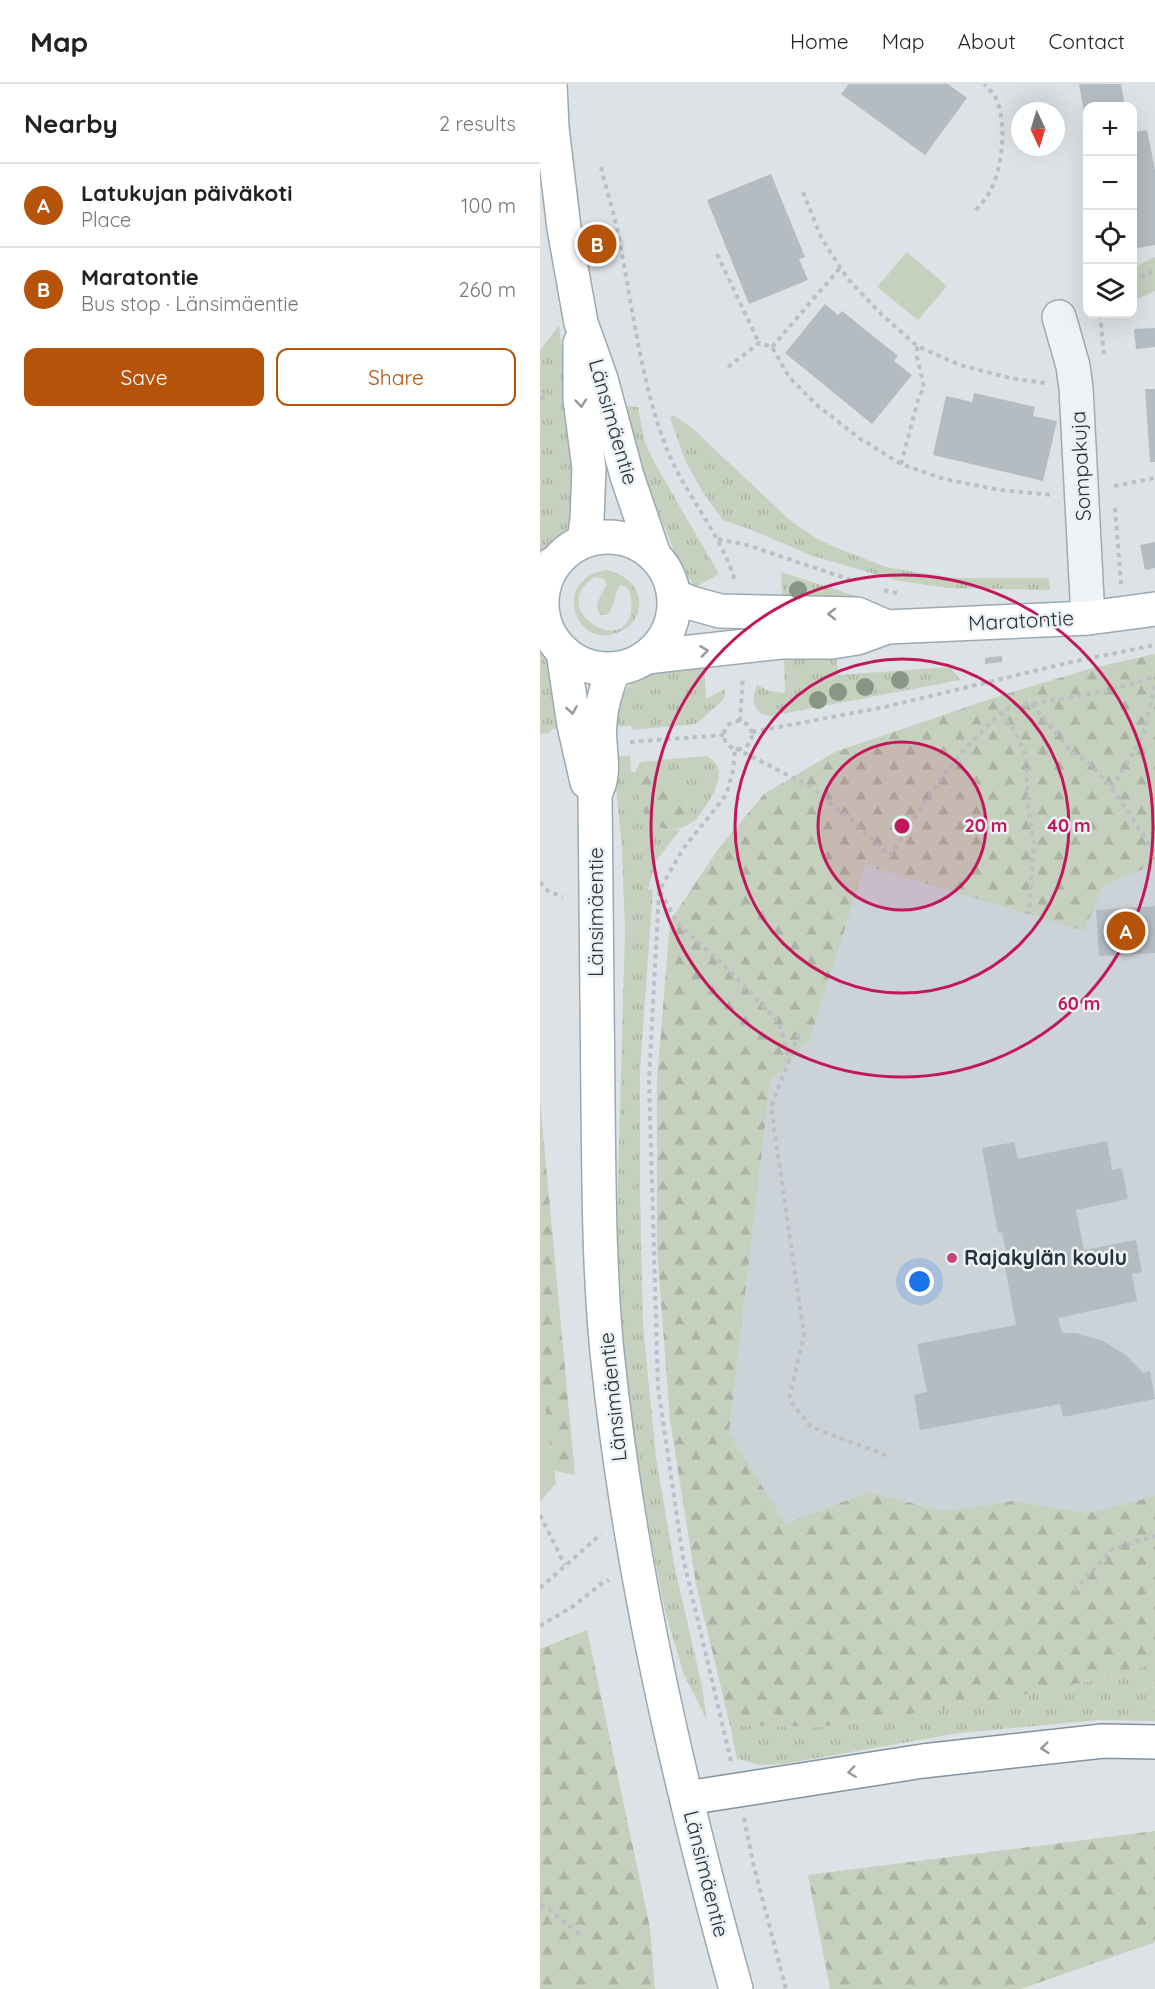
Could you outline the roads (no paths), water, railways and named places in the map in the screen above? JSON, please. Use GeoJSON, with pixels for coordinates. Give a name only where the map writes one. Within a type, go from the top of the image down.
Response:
{"type":"FeatureCollection","features":[{"type":"Feature","properties":{"kind":"main road","name":"Länsimäentie"},"geometry":{"type":"LineString","coordinates":[[550,84],[552,128],[564,228],[582,323],[602,379],[627,476],[654,555]]}},
{"type":"Feature","properties":{"kind":"main road","name":"Länsimäentie"},"geometry":{"type":"LineString","coordinates":[[582,323],[579,358],[580,399],[589,468],[584,541]]}},
{"type":"Feature","properties":{"kind":"main road"},"geometry":{"type":"LineString","coordinates":[[602,537],[621,538],[639,544],[654,555],[664,567],[674,596],[672,617],[665,636],[646,657],[636,663],[614,669],[600,669],[586,666],[563,652],[542,623],[542,592],[547,567],[568,550],[584,541],[602,537]]}},
{"type":"Feature","properties":{"kind":"main road","name":"Maratontie"},"geometry":{"type":"LineString","coordinates":[[674,596],[720,611],[857,614],[887,627]]}},
{"type":"Feature","properties":{"kind":"main road","name":"Maratontie"},"geometry":{"type":"LineString","coordinates":[[646,657],[781,642],[832,642],[857,638],[887,627],[1089,618],[1155,609]]}},
{"type":"Feature","properties":{"kind":"main road","name":"Länsimäentie"},"geometry":{"type":"LineString","coordinates":[[563,652],[585,778],[595,793]]}},
{"type":"Feature","properties":{"kind":"main road","name":"Länsimäentie"},"geometry":{"type":"LineString","coordinates":[[614,669],[606,687],[599,725],[601,777],[595,793],[599,1213],[607,1348],[627,1512],[637,1567],[687,1798],[714,1912],[736,1989]]}},
{"type":"Feature","properties":{"kind":"main road"},"geometry":{"type":"LineString","coordinates":[[687,1798],[946,1759],[1103,1741],[1155,1742]]}},
{"type":"Feature","properties":{"kind":"street","name":"Sompakuja"},"geometry":{"type":"LineString","coordinates":[[1059,316],[1073,366],[1076,388],[1089,618]]}},
{"type":"Feature","properties":{"kind":"place","name":"Maratontie"},"geometry":{"type":"Point","coordinates":[597,244]}},
{"type":"Feature","properties":{"kind":"place","name":"Latukujan päiväkoti"},"geometry":{"type":"Point","coordinates":[1126,931]}},
{"type":"Feature","properties":{"kind":"place","name":"Rajakylän koulu"},"geometry":{"type":"Point","coordinates":[952,1258]}}]}
